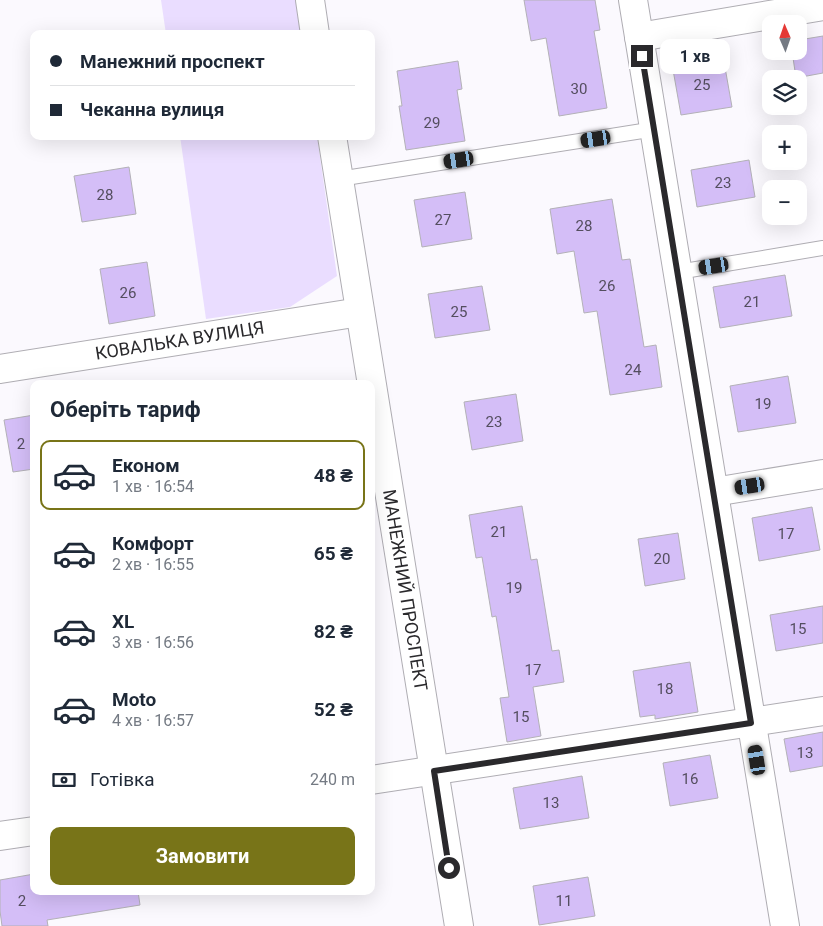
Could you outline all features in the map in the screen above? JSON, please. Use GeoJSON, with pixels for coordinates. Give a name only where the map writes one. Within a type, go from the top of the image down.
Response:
{"type":"FeatureCollection","features":[{"type":"Feature","properties":{"kind":"street"},"geometry":{"type":"LineString","coordinates":[[310,0],[314,30]]}},
{"type":"Feature","properties":{"kind":"street"},"geometry":{"type":"LineString","coordinates":[[633,0],[784,926]]}},
{"type":"Feature","properties":{"kind":"street"},"geometry":{"type":"LineString","coordinates":[[640,37],[823,6]]}},
{"type":"Feature","properties":{"kind":"street","name":"МАНЕЖНИЙ ПРОСПЕКТ"},"geometry":{"type":"LineString","coordinates":[[333,140],[371,380]]}},
{"type":"Feature","properties":{"kind":"street","name":"КОВАЛЬКА ВУЛИЦЯ"},"geometry":{"type":"LineString","coordinates":[[0,369],[360,312]]}},
{"type":"Feature","properties":{"kind":"street","name":"МАНЕЖНИЙ ПРОСПЕКТ"},"geometry":{"type":"LineString","coordinates":[[375,405],[459,926]]}},
{"type":"Feature","properties":{"kind":"street"},"geometry":{"type":"LineString","coordinates":[[714,492],[823,474]]}},
{"type":"Feature","properties":{"kind":"street"},"geometry":{"type":"LineString","coordinates":[[375,779],[823,711]]}},
{"type":"Feature","properties":{"kind":"street"},"geometry":{"type":"LineString","coordinates":[[0,836],[30,832]]}},
{"type":"Feature","properties":{"kind":"lane"},"geometry":{"type":"LineString","coordinates":[[339,179],[655,130]]}},
{"type":"Feature","properties":{"kind":"lane"},"geometry":{"type":"LineString","coordinates":[[678,272],[823,248]]}},
{"type":"Feature","properties":{"kind":"shaded area"},"geometry":{"type":"Polygon","coordinates":[[[161,0],[297,0],[301,30],[165,30],[161,0]]]}},
{"type":"Feature","properties":{"kind":"shaded area"},"geometry":{"type":"Polygon","coordinates":[[[181,140],[318,140],[337,276],[290,307],[206,319],[181,140]]]}},
{"type":"Feature","properties":{"kind":"building"},"geometry":{"type":"Polygon","coordinates":[[[524,0],[595,0],[600,30],[594,31],[607,108],[559,116],[546,38],[531,41],[524,0]]]}},
{"type":"Feature","properties":{"kind":"building"},"geometry":{"type":"Polygon","coordinates":[[[823,36],[823,73],[807,76],[807,70],[795,70],[793,60],[808,60],[808,38],[823,36]]]}},
{"type":"Feature","properties":{"kind":"building"},"geometry":{"type":"Polygon","coordinates":[[[723,56],[732,107],[681,115],[672,64],[723,56]]]}},
{"type":"Feature","properties":{"kind":"building"},"geometry":{"type":"Polygon","coordinates":[[[458,61],[462,89],[457,90],[465,141],[406,150],[399,106],[402,106],[397,71],[458,61]]]}},
{"type":"Feature","properties":{"kind":"building"},"geometry":{"type":"Polygon","coordinates":[[[749,160],[755,197],[697,207],[691,170],[749,160]]]}},
{"type":"Feature","properties":{"kind":"building"},"geometry":{"type":"Polygon","coordinates":[[[129,167],[136,214],[82,222],[74,176],[129,167]]]}},
{"type":"Feature","properties":{"kind":"building"},"geometry":{"type":"Polygon","coordinates":[[[465,192],[472,239],[422,247],[414,200],[465,192]]]}},
{"type":"Feature","properties":{"kind":"building"},"geometry":{"type":"Polygon","coordinates":[[[612,199],[622,260],[630,259],[644,347],[656,345],[662,387],[610,395],[597,311],[584,313],[574,251],[557,254],[550,209],[612,199]]]}},
{"type":"Feature","properties":{"kind":"building"},"geometry":{"type":"Polygon","coordinates":[[[147,262],[155,316],[109,324],[100,269],[147,262]]]}},
{"type":"Feature","properties":{"kind":"building"},"geometry":{"type":"Polygon","coordinates":[[[785,275],[792,316],[720,328],[713,287],[785,275]]]}},
{"type":"Feature","properties":{"kind":"building"},"geometry":{"type":"Polygon","coordinates":[[[482,286],[490,330],[435,338],[428,294],[482,286]]]}},
{"type":"Feature","properties":{"kind":"building"},"geometry":{"type":"Polygon","coordinates":[[[788,376],[796,423],[738,432],[730,386],[788,376]]]}},
{"type":"Feature","properties":{"kind":"building"},"geometry":{"type":"Polygon","coordinates":[[[516,394],[523,441],[472,450],[464,402],[516,394]]]}},
{"type":"Feature","properties":{"kind":"building"},"geometry":{"type":"Polygon","coordinates":[[[30,416],[30,470],[13,472],[4,420],[30,416]]]}},
{"type":"Feature","properties":{"kind":"building"},"geometry":{"type":"Polygon","coordinates":[[[522,506],[531,560],[537,559],[552,651],[559,650],[564,682],[533,687],[541,736],[507,742],[500,698],[509,697],[496,616],[492,617],[482,557],[476,558],[469,515],[522,506]]]}},
{"type":"Feature","properties":{"kind":"building"},"geometry":{"type":"Polygon","coordinates":[[[812,507],[820,550],[759,561],[752,518],[812,507]]]}},
{"type":"Feature","properties":{"kind":"building"},"geometry":{"type":"Polygon","coordinates":[[[678,533],[685,579],[645,586],[638,539],[678,533]]]}},
{"type":"Feature","properties":{"kind":"building"},"geometry":{"type":"Polygon","coordinates":[[[823,606],[823,643],[776,651],[770,615],[823,606]]]}},
{"type":"Feature","properties":{"kind":"building"},"geometry":{"type":"Polygon","coordinates":[[[690,662],[698,712],[655,719],[655,715],[640,717],[633,671],[690,662]]]}},
{"type":"Feature","properties":{"kind":"building"},"geometry":{"type":"Polygon","coordinates":[[[823,732],[823,766],[790,772],[784,739],[823,732]]]}},
{"type":"Feature","properties":{"kind":"building"},"geometry":{"type":"Polygon","coordinates":[[[710,755],[718,798],[670,806],[663,763],[710,755]]]}},
{"type":"Feature","properties":{"kind":"building"},"geometry":{"type":"Polygon","coordinates":[[[582,776],[589,818],[520,829],[513,788],[582,776]]]}},
{"type":"Feature","properties":{"kind":"building"},"geometry":{"type":"Polygon","coordinates":[[[30,875],[30,895],[139,895],[140,905],[47,920],[48,926],[2,926],[0,880],[30,875]]]}},
{"type":"Feature","properties":{"kind":"building"},"geometry":{"type":"Polygon","coordinates":[[[588,877],[595,916],[539,925],[533,886],[588,877]]]}},
{"type":"Feature","properties":{"kind":"route"},"geometry":{"type":"LineString","coordinates":[[449,868],[434,771],[751,723],[642,56]]}}]}
